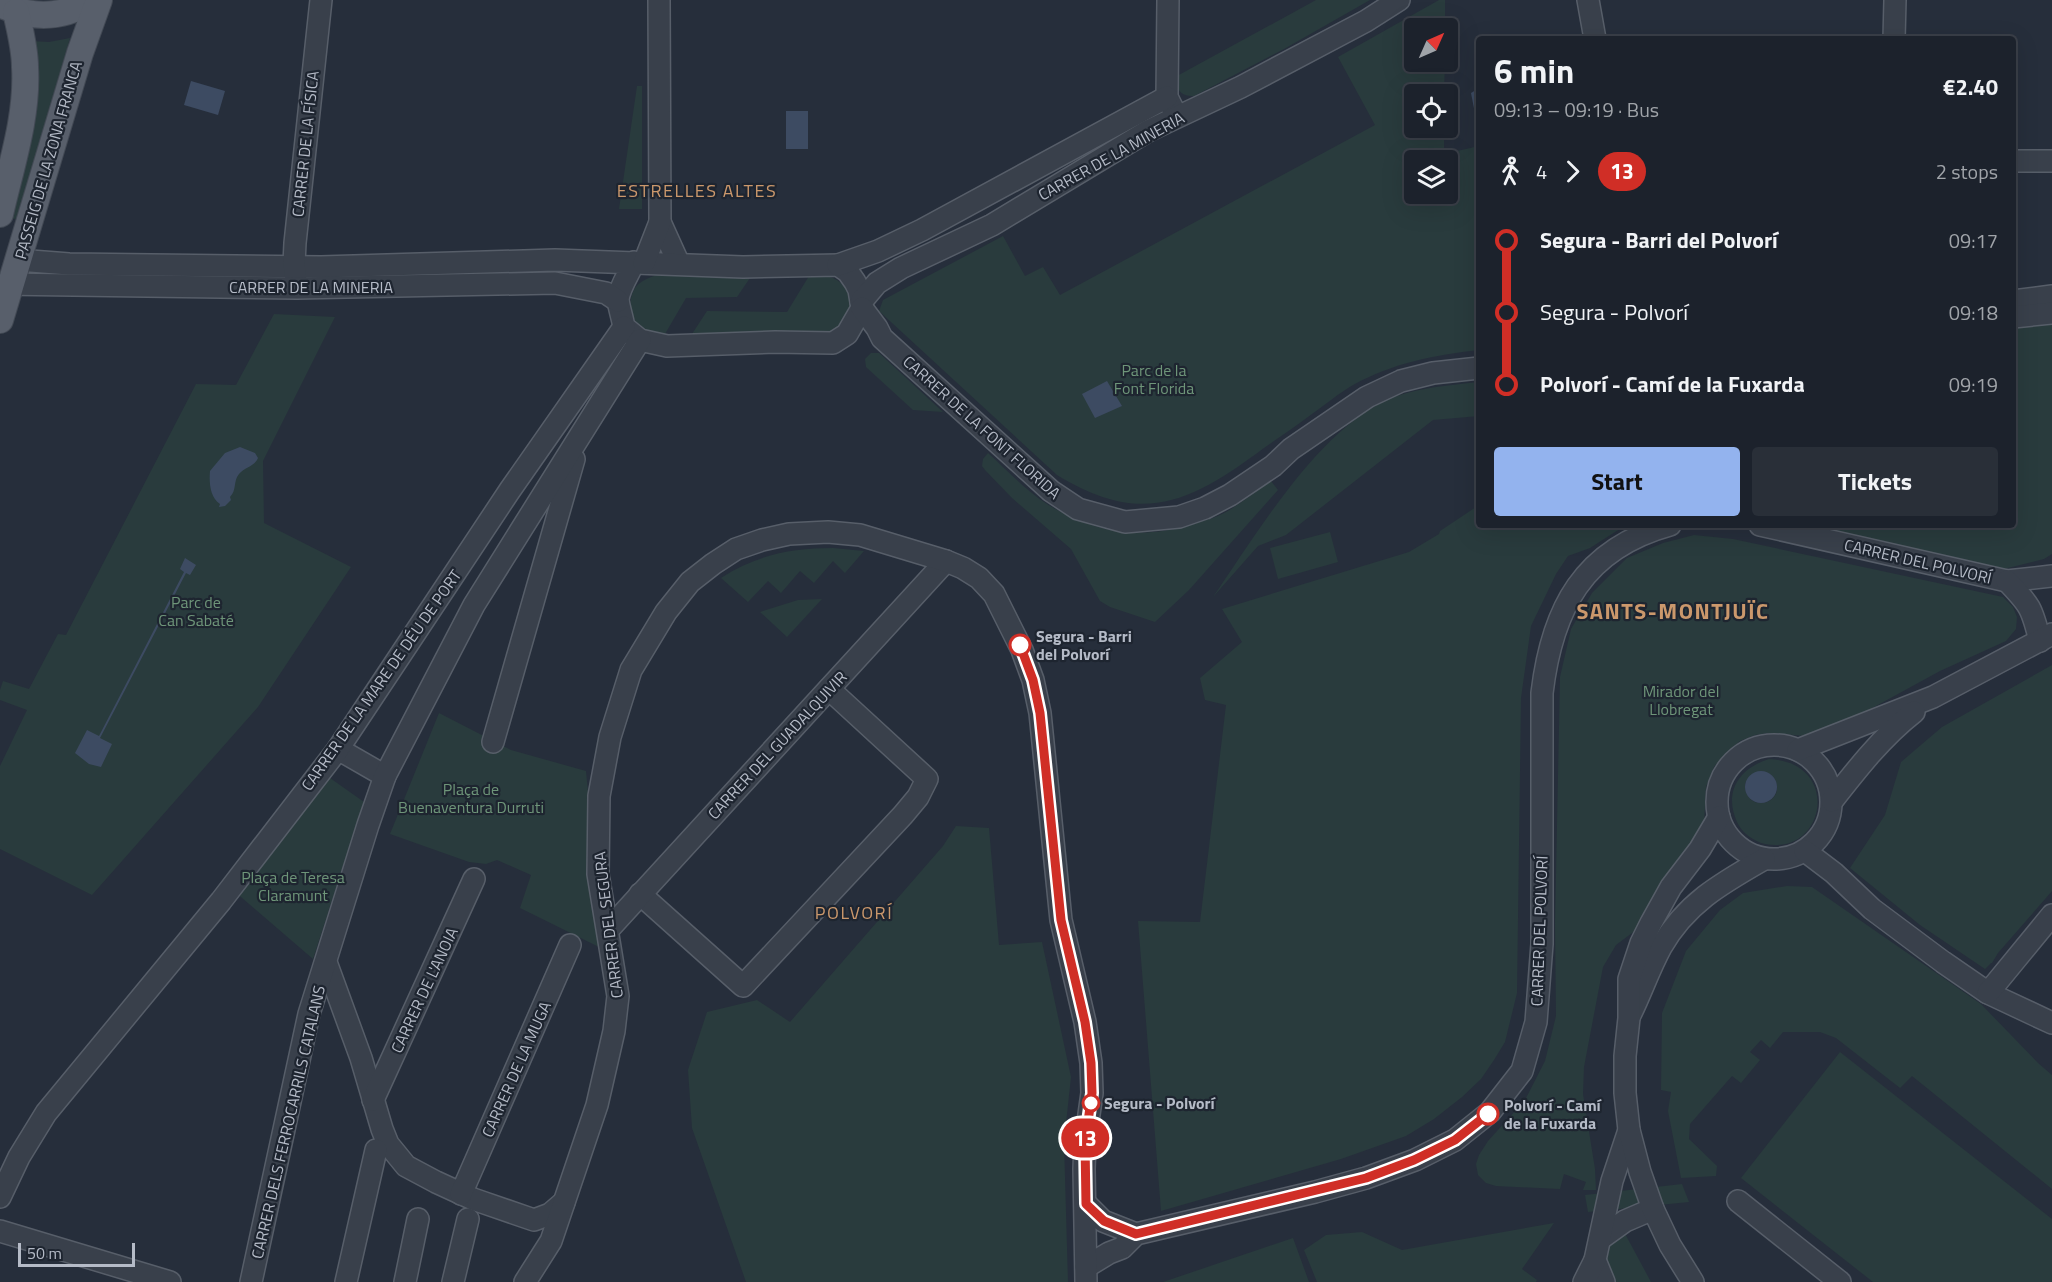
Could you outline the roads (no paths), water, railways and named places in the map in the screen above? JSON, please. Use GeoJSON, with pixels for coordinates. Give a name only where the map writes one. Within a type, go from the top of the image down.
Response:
{"type":"FeatureCollection","features":[{"type":"Feature","properties":{"kind":"main road"},"geometry":{"type":"LineString","coordinates":[[8,8],[39,16],[69,12],[92,0]]}},
{"type":"Feature","properties":{"kind":"main road","name":"PASSEIG DE LA ZONA FRANCA"},"geometry":{"type":"LineString","coordinates":[[0,320],[8,272],[99,0]]}},
{"type":"Feature","properties":{"kind":"main road","name":"PASSEIG DE LA ZONA FRANCA"},"geometry":{"type":"LineString","coordinates":[[0,213],[23,111],[26,65],[8,8]]}},
{"type":"Feature","properties":{"kind":"street","name":"CARRER DE LA FÍSICA"},"geometry":{"type":"LineString","coordinates":[[297,288],[295,243],[321,0]]}},
{"type":"Feature","properties":{"kind":"street"},"geometry":{"type":"LineString","coordinates":[[659,0],[660,222],[679,264]]}},
{"type":"Feature","properties":{"kind":"street"},"geometry":{"type":"LineString","coordinates":[[1168,0],[1167,97],[1178,117]]}},
{"type":"Feature","properties":{"kind":"street","name":"CARRER DE LA MINERIA"},"geometry":{"type":"LineString","coordinates":[[848,334],[861,305],[877,283],[901,268],[992,225],[1148,131],[1241,87],[1366,21],[1399,0]]}},
{"type":"Feature","properties":{"kind":"street"},"geometry":{"type":"LineString","coordinates":[[1588,0],[1594,36]]}},
{"type":"Feature","properties":{"kind":"street"},"geometry":{"type":"LineString","coordinates":[[1894,36],[1895,0]]}},
{"type":"Feature","properties":{"kind":"street","name":"CARRER DE LA MINERIA"},"geometry":{"type":"LineString","coordinates":[[8,272],[69,264],[334,267],[555,260],[743,267],[838,266],[878,251],[922,230],[1167,97]]}},
{"type":"Feature","properties":{"kind":"street"},"geometry":{"type":"LineString","coordinates":[[2016,161],[2052,161]]}},
{"type":"Feature","properties":{"kind":"street"},"geometry":{"type":"LineString","coordinates":[[660,222],[639,263],[621,288],[618,301],[632,333],[667,346],[775,342],[832,344],[848,334],[879,335]]}},
{"type":"Feature","properties":{"kind":"street","name":"CARRER DE LA FONT FLORIDA"},"geometry":{"type":"LineString","coordinates":[[838,266],[853,278],[859,290],[861,305],[877,328],[879,335],[1051,491],[1078,509],[1125,522],[1179,517],[1205,508],[1230,495],[1273,466],[1291,449],[1367,397],[1401,381],[1433,372],[1476,368]]}},
{"type":"Feature","properties":{"kind":"street","name":"CARRER DE LA MINERIA"},"geometry":{"type":"LineString","coordinates":[[8,272],[297,288],[555,283],[606,293],[618,301]]}},
{"type":"Feature","properties":{"kind":"street"},"geometry":{"type":"LineString","coordinates":[[2016,301],[2052,296]]}},
{"type":"Feature","properties":{"kind":"street"},"geometry":{"type":"LineString","coordinates":[[2016,317],[2052,313]]}},
{"type":"Feature","properties":{"kind":"street","name":"CARRER DE LA MARE DE DÉU DE PORT"},"geometry":{"type":"LineString","coordinates":[[386,776],[474,605],[581,435],[632,333]]}},
{"type":"Feature","properties":{"kind":"street","name":"CARRER DE LA MARE DE DÉU DE PORT"},"geometry":{"type":"LineString","coordinates":[[0,1197],[19,1157],[46,1113],[221,901],[338,748],[510,490],[632,333]]}},
{"type":"Feature","properties":{"kind":"street","name":"CARRER DE LA MARE DE DÉU DE PORT"},"geometry":{"type":"LineString","coordinates":[[493,742],[581,435]]}},
{"type":"Feature","properties":{"kind":"street","name":"CARRER DEL POLVORÍ"},"geometry":{"type":"LineString","coordinates":[[1086,1275],[1109,1253],[1122,1248],[1136,1234],[1326,1189],[1366,1178],[1414,1160],[1455,1140],[1490,1112],[1522,1071],[1536,1023],[1542,944],[1541,729],[1546,658],[1562,612],[1573,592],[1587,574],[1615,549],[1660,528]]}},
{"type":"Feature","properties":{"kind":"street","name":"CARRER DEL POLVORÍ"},"geometry":{"type":"LineString","coordinates":[[1773,528],[2007,581],[2052,576]]}},
{"type":"Feature","properties":{"kind":"street","name":"CARRER DEL SEGURA"},"geometry":{"type":"LineString","coordinates":[[525,1282],[551,1241],[597,1105],[614,1032],[618,996],[598,874],[599,796],[610,736],[631,670],[663,615],[690,582],[713,564],[736,549],[762,540],[789,534],[828,532],[860,535],[963,568],[979,578],[994,594],[1023,650],[1033,680],[1040,713],[1061,920],[1085,1022],[1091,1063],[1092,1093],[1085,1143],[1086,1275]]}},
{"type":"Feature","properties":{"kind":"street","name":"CARRER DEL GUADALQUIVIR"},"geometry":{"type":"LineString","coordinates":[[608,930],[946,561]]}},
{"type":"Feature","properties":{"kind":"street","name":"CARRER DEL POLVORÍ"},"geometry":{"type":"LineString","coordinates":[[2007,581],[2031,609],[2046,637]]}},
{"type":"Feature","properties":{"kind":"street"},"geometry":{"type":"LineString","coordinates":[[1798,750],[1933,697],[2046,637]]}},
{"type":"Feature","properties":{"kind":"street"},"geometry":{"type":"LineString","coordinates":[[640,894],[743,986],[903,815],[918,797],[927,779],[829,689]]}},
{"type":"Feature","properties":{"kind":"street"},"geometry":{"type":"LineString","coordinates":[[1832,801],[1857,768],[1893,729],[1933,697]]}},
{"type":"Feature","properties":{"kind":"street"},"geometry":{"type":"LineString","coordinates":[[1780,745],[1798,750],[1811,758],[1822,771],[1829,785],[1832,801],[1829,820],[1820,837],[1805,851],[1779,860],[1764,859],[1749,854],[1735,844],[1725,832],[1719,817],[1717,799],[1721,780],[1730,765],[1744,753],[1761,746],[1780,745]]}},
{"type":"Feature","properties":{"kind":"street"},"geometry":{"type":"LineString","coordinates":[[338,748],[386,776],[368,825],[326,962],[361,1058],[388,1144],[406,1166],[416,1173],[487,1205],[539,1223],[546,1238],[544,1253]]}},
{"type":"Feature","properties":{"kind":"street"},"geometry":{"type":"LineString","coordinates":[[1693,1282],[1670,1245],[1653,1209],[1629,1130],[1625,1065],[1629,1018],[1629,979],[1641,943],[1671,887],[1700,849],[1719,817]]}},
{"type":"Feature","properties":{"kind":"street"},"geometry":{"type":"LineString","coordinates":[[1805,851],[1834,873],[1872,909],[1942,963],[1988,993],[2052,1023]]}},
{"type":"Feature","properties":{"kind":"street"},"geometry":{"type":"LineString","coordinates":[[1629,1018],[1661,947],[1679,921],[1707,894],[1764,859]]}},
{"type":"Feature","properties":{"kind":"street","name":"CARRER DE L'ANOIA"},"geometry":{"type":"LineString","coordinates":[[373,1100],[474,879]]}},
{"type":"Feature","properties":{"kind":"street"},"geometry":{"type":"LineString","coordinates":[[1988,993],[2052,915]]}},
{"type":"Feature","properties":{"kind":"street","name":"CARRER DE LA MUGA"},"geometry":{"type":"LineString","coordinates":[[462,1194],[570,945]]}},
{"type":"Feature","properties":{"kind":"street","name":"CARRER DELS FERROCARRILS CATALANS"},"geometry":{"type":"LineString","coordinates":[[251,1282],[309,1014],[326,962]]}},
{"type":"Feature","properties":{"kind":"street"},"geometry":{"type":"LineString","coordinates":[[1584,1282],[1595,1260],[1612,1181],[1629,1130]]}},
{"type":"Feature","properties":{"kind":"street"},"geometry":{"type":"LineString","coordinates":[[346,1282],[376,1150]]}},
{"type":"Feature","properties":{"kind":"street"},"geometry":{"type":"LineString","coordinates":[[1738,1201],[1840,1282]]}},
{"type":"Feature","properties":{"kind":"street"},"geometry":{"type":"LineString","coordinates":[[534,1220],[550,1214],[564,1202]]}},
{"type":"Feature","properties":{"kind":"street"},"geometry":{"type":"LineString","coordinates":[[1086,1204],[1104,1221],[1136,1234]]}},
{"type":"Feature","properties":{"kind":"street"},"geometry":{"type":"LineString","coordinates":[[1600,1239],[1625,1221],[1653,1209]]}},
{"type":"Feature","properties":{"kind":"street"},"geometry":{"type":"LineString","coordinates":[[405,1282],[418,1219]]}},
{"type":"Feature","properties":{"kind":"street"},"geometry":{"type":"LineString","coordinates":[[453,1282],[468,1219]]}},
{"type":"Feature","properties":{"kind":"street"},"geometry":{"type":"LineString","coordinates":[[0,1231],[170,1282]]}},
{"type":"Feature","properties":{"kind":"street"},"geometry":{"type":"LineString","coordinates":[[1595,1260],[1604,1282]]}},
{"type":"Feature","properties":{"kind":"water"},"geometry":{"type":"Polygon","coordinates":[[[191,81],[225,91],[218,115],[184,105],[191,81]]]}},
{"type":"Feature","properties":{"kind":"water"},"geometry":{"type":"Polygon","coordinates":[[[1476,90],[1476,119],[1471,93],[1476,90]]]}},
{"type":"Feature","properties":{"kind":"water"},"geometry":{"type":"Polygon","coordinates":[[[786,111],[808,111],[808,149],[786,149],[786,111]]]}},
{"type":"Feature","properties":{"kind":"water"},"geometry":{"type":"Polygon","coordinates":[[[1107,381],[1122,406],[1095,418],[1082,394],[1107,381]]]}},
{"type":"Feature","properties":{"kind":"water"},"geometry":{"type":"Polygon","coordinates":[[[240,447],[255,453],[258,458],[237,477],[231,500],[225,506],[219,507],[220,504],[214,498],[211,489],[210,471],[225,453],[240,447]]]}},
{"type":"Feature","properties":{"kind":"water"},"geometry":{"type":"Polygon","coordinates":[[[185,558],[196,565],[190,575],[186,573],[100,738],[112,744],[101,767],[89,764],[75,753],[87,730],[99,736],[184,572],[180,569],[185,558]]]}},
{"type":"Feature","properties":{"kind":"water"},"geometry":{"type":"Polygon","coordinates":[[[1761,771],[1772,776],[1777,787],[1772,798],[1761,803],[1750,798],[1745,787],[1750,776],[1761,771]]]}},
{"type":"Feature","properties":{"kind":"place","name":"Segura - Barri del Polvorí"},"geometry":{"type":"Point","coordinates":[1020,645]}},
{"type":"Feature","properties":{"kind":"place","name":"Segura - Polvorí"},"geometry":{"type":"Point","coordinates":[1091,1103]}},
{"type":"Feature","properties":{"kind":"place","name":"Polvorí - Camí de la Fuxarda"},"geometry":{"type":"Point","coordinates":[1488,1114]}},
{"type":"Feature","properties":{"kind":"district","name":"ESTRELLES ALTES"},"geometry":{"type":"Point","coordinates":[697,191]}},
{"type":"Feature","properties":{"kind":"district","name":"SANTS-MONTJUÏC"},"geometry":{"type":"Point","coordinates":[1673,611]}},
{"type":"Feature","properties":{"kind":"district","name":"POLVORÍ"},"geometry":{"type":"Point","coordinates":[854,913]}},
{"type":"Feature","properties":{"kind":"park label","name":"Parc de la Font Florida"},"geometry":{"type":"Point","coordinates":[1154,379]}},
{"type":"Feature","properties":{"kind":"park label","name":"Parc de Can Sabaté"},"geometry":{"type":"Point","coordinates":[196,611]}},
{"type":"Feature","properties":{"kind":"park label","name":"Mirador del Llobregat"},"geometry":{"type":"Point","coordinates":[1681,700]}},
{"type":"Feature","properties":{"kind":"park label","name":"Plaça de Buenaventura Durruti"},"geometry":{"type":"Point","coordinates":[471,798]}},
{"type":"Feature","properties":{"kind":"park label","name":"Plaça de Teresa Claramunt"},"geometry":{"type":"Point","coordinates":[293,886]}}]}
